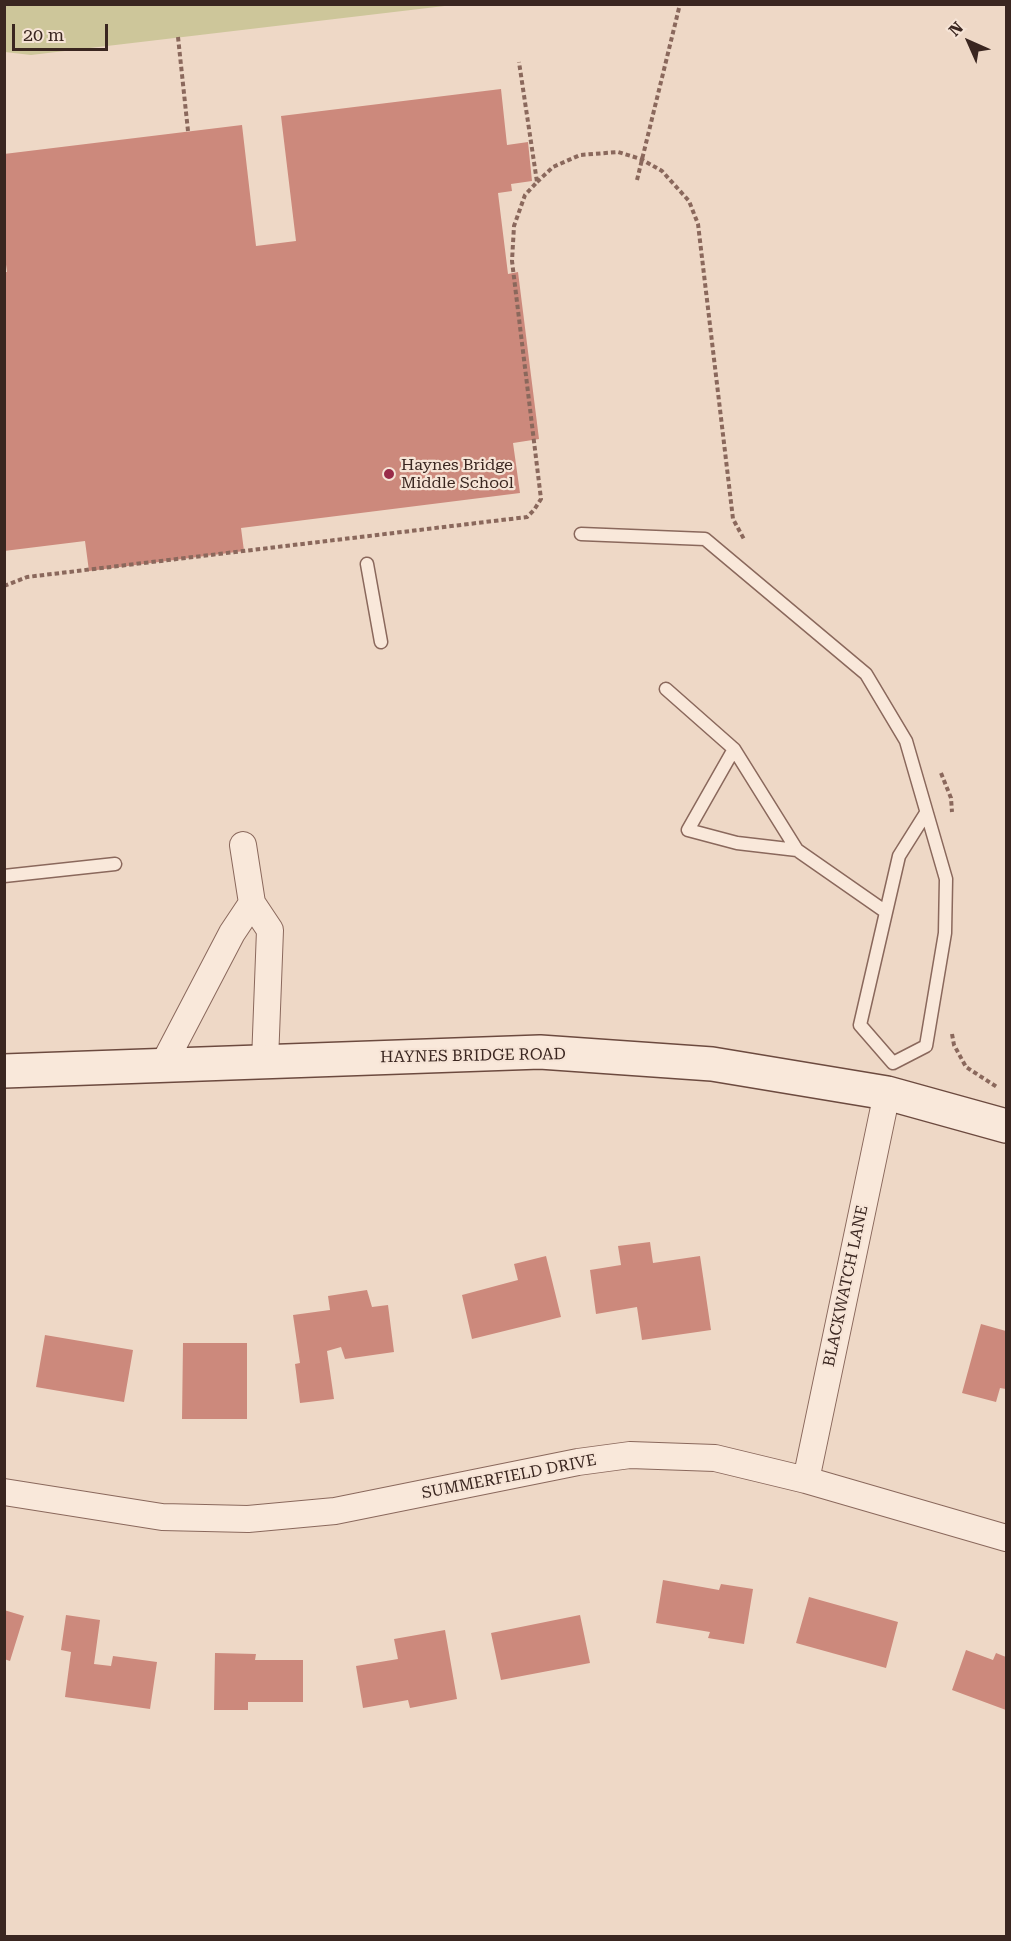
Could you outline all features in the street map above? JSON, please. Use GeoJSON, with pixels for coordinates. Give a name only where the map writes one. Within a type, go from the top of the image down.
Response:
{"type":"FeatureCollection","features":[{"type":"Feature","properties":{"kind":"main road","name":"HAYNES BRIDGE ROAD"},"geometry":{"type":"LineString","coordinates":[[4,1071],[540,1052],[890,1078],[1006,1126]]}},
{"type":"Feature","properties":{"kind":"street"},"geometry":{"type":"LineString","coordinates":[[243,845],[252,903],[270,930],[265,1061]]}},
{"type":"Feature","properties":{"kind":"street"},"geometry":{"type":"LineString","coordinates":[[163,1065],[232,933],[252,903]]}},
{"type":"Feature","properties":{"kind":"street","name":"BLACKWATCH LANE"},"geometry":{"type":"LineString","coordinates":[[806,1480],[890,1078]]}},
{"type":"Feature","properties":{"kind":"street","name":"SUMMERFIELD DRIVE"},"geometry":{"type":"LineString","coordinates":[[4,1492],[162,1517],[248,1519],[334,1511],[578,1461],[630,1455],[715,1458],[806,1480],[1006,1538]]}},
{"type":"Feature","properties":{"kind":"lane"},"geometry":{"type":"LineString","coordinates":[[581,534],[705,539],[866,674],[906,741],[946,879],[945,933],[926,1046],[890,1078],[860,1026],[899,856],[926,813]]}},
{"type":"Feature","properties":{"kind":"lane"},"geometry":{"type":"LineString","coordinates":[[367,564],[381,642]]}},
{"type":"Feature","properties":{"kind":"lane"},"geometry":{"type":"LineString","coordinates":[[666,689],[734,749],[797,850],[886,912]]}},
{"type":"Feature","properties":{"kind":"lane"},"geometry":{"type":"LineString","coordinates":[[734,749],[688,830],[737,843],[797,850]]}},
{"type":"Feature","properties":{"kind":"lane"},"geometry":{"type":"LineString","coordinates":[[4,876],[114,864]]}},
{"type":"Feature","properties":{"kind":"path"},"geometry":{"type":"LineString","coordinates":[[637,180],[680,4]]}},
{"type":"Feature","properties":{"kind":"path"},"geometry":{"type":"LineString","coordinates":[[178,37],[188,131]]}},
{"type":"Feature","properties":{"kind":"path"},"geometry":{"type":"LineString","coordinates":[[519,62],[537,182]]}},
{"type":"Feature","properties":{"kind":"path"},"geometry":{"type":"LineString","coordinates":[[4,586],[27,577],[527,517],[542,499],[512,261],[514,226],[525,195],[553,167],[580,155],[618,152],[641,159],[662,171],[688,201],[698,224],[733,519],[747,544]]}},
{"type":"Feature","properties":{"kind":"path"},"geometry":{"type":"LineString","coordinates":[[939,768],[951,798],[953,821]]}},
{"type":"Feature","properties":{"kind":"path"},"geometry":{"type":"LineString","coordinates":[[950,1025],[954,1045],[966,1067],[998,1088],[1006,1090]]}},
{"type":"Feature","properties":{"kind":"shaded area"},"geometry":{"type":"Polygon","coordinates":[[[5,4],[453,5],[31,55],[5,52],[5,4]]]}},
{"type":"Feature","properties":{"kind":"building"},"geometry":{"type":"Polygon","coordinates":[[[501,89],[507,145],[528,142],[532,181],[511,184],[512,191],[498,193],[508,274],[518,272],[539,439],[513,443],[520,493],[241,528],[244,551],[89,571],[85,541],[4,551],[4,272],[7,272],[4,250],[4,154],[242,125],[256,246],[296,241],[281,116],[501,89]]]}},
{"type":"Feature","properties":{"kind":"building"},"geometry":{"type":"Polygon","coordinates":[[[650,1242],[653,1263],[700,1256],[711,1330],[642,1340],[637,1307],[596,1314],[590,1270],[621,1265],[618,1246],[650,1242]]]}},
{"type":"Feature","properties":{"kind":"building"},"geometry":{"type":"Polygon","coordinates":[[[546,1256],[561,1317],[472,1339],[462,1295],[518,1280],[514,1264],[546,1256]]]}},
{"type":"Feature","properties":{"kind":"building"},"geometry":{"type":"Polygon","coordinates":[[[367,1290],[372,1307],[388,1305],[394,1352],[345,1359],[341,1347],[327,1351],[334,1399],[300,1403],[295,1364],[300,1363],[293,1315],[330,1310],[328,1296],[367,1290]]]}},
{"type":"Feature","properties":{"kind":"building"},"geometry":{"type":"Polygon","coordinates":[[[981,1324],[1006,1331],[1006,1389],[1000,1388],[996,1402],[962,1393],[981,1324]]]}},
{"type":"Feature","properties":{"kind":"building"},"geometry":{"type":"Polygon","coordinates":[[[45,1335],[133,1350],[124,1402],[36,1387],[45,1335]]]}},
{"type":"Feature","properties":{"kind":"building"},"geometry":{"type":"Polygon","coordinates":[[[183,1343],[247,1343],[247,1419],[182,1419],[183,1343]]]}},
{"type":"Feature","properties":{"kind":"building"},"geometry":{"type":"Polygon","coordinates":[[[663,1580],[719,1590],[721,1584],[753,1589],[744,1644],[708,1638],[710,1632],[656,1623],[663,1580]]]}},
{"type":"Feature","properties":{"kind":"building"},"geometry":{"type":"Polygon","coordinates":[[[809,1597],[898,1622],[886,1668],[796,1643],[809,1597]]]}},
{"type":"Feature","properties":{"kind":"building"},"geometry":{"type":"Polygon","coordinates":[[[4,1610],[24,1616],[10,1661],[4,1659],[4,1610]]]}},
{"type":"Feature","properties":{"kind":"building"},"geometry":{"type":"Polygon","coordinates":[[[66,1615],[100,1620],[94,1664],[111,1666],[113,1656],[157,1662],[150,1709],[65,1697],[71,1652],[61,1650],[66,1615]]]}},
{"type":"Feature","properties":{"kind":"building"},"geometry":{"type":"Polygon","coordinates":[[[580,1615],[590,1663],[501,1680],[491,1633],[580,1615]]]}},
{"type":"Feature","properties":{"kind":"building"},"geometry":{"type":"Polygon","coordinates":[[[445,1630],[457,1699],[410,1708],[408,1700],[363,1708],[356,1666],[398,1659],[394,1639],[445,1630]]]}},
{"type":"Feature","properties":{"kind":"building"},"geometry":{"type":"Polygon","coordinates":[[[966,1650],[993,1660],[996,1653],[1006,1657],[1006,1710],[952,1690],[966,1650]]]}},
{"type":"Feature","properties":{"kind":"building"},"geometry":{"type":"Polygon","coordinates":[[[215,1653],[256,1654],[255,1660],[303,1660],[303,1702],[248,1702],[248,1710],[214,1710],[215,1653]]]}},
{"type":"Feature","properties":{"kind":"place","name":"Haynes Bridge Middle School"},"geometry":{"type":"Point","coordinates":[389,474]}}]}
